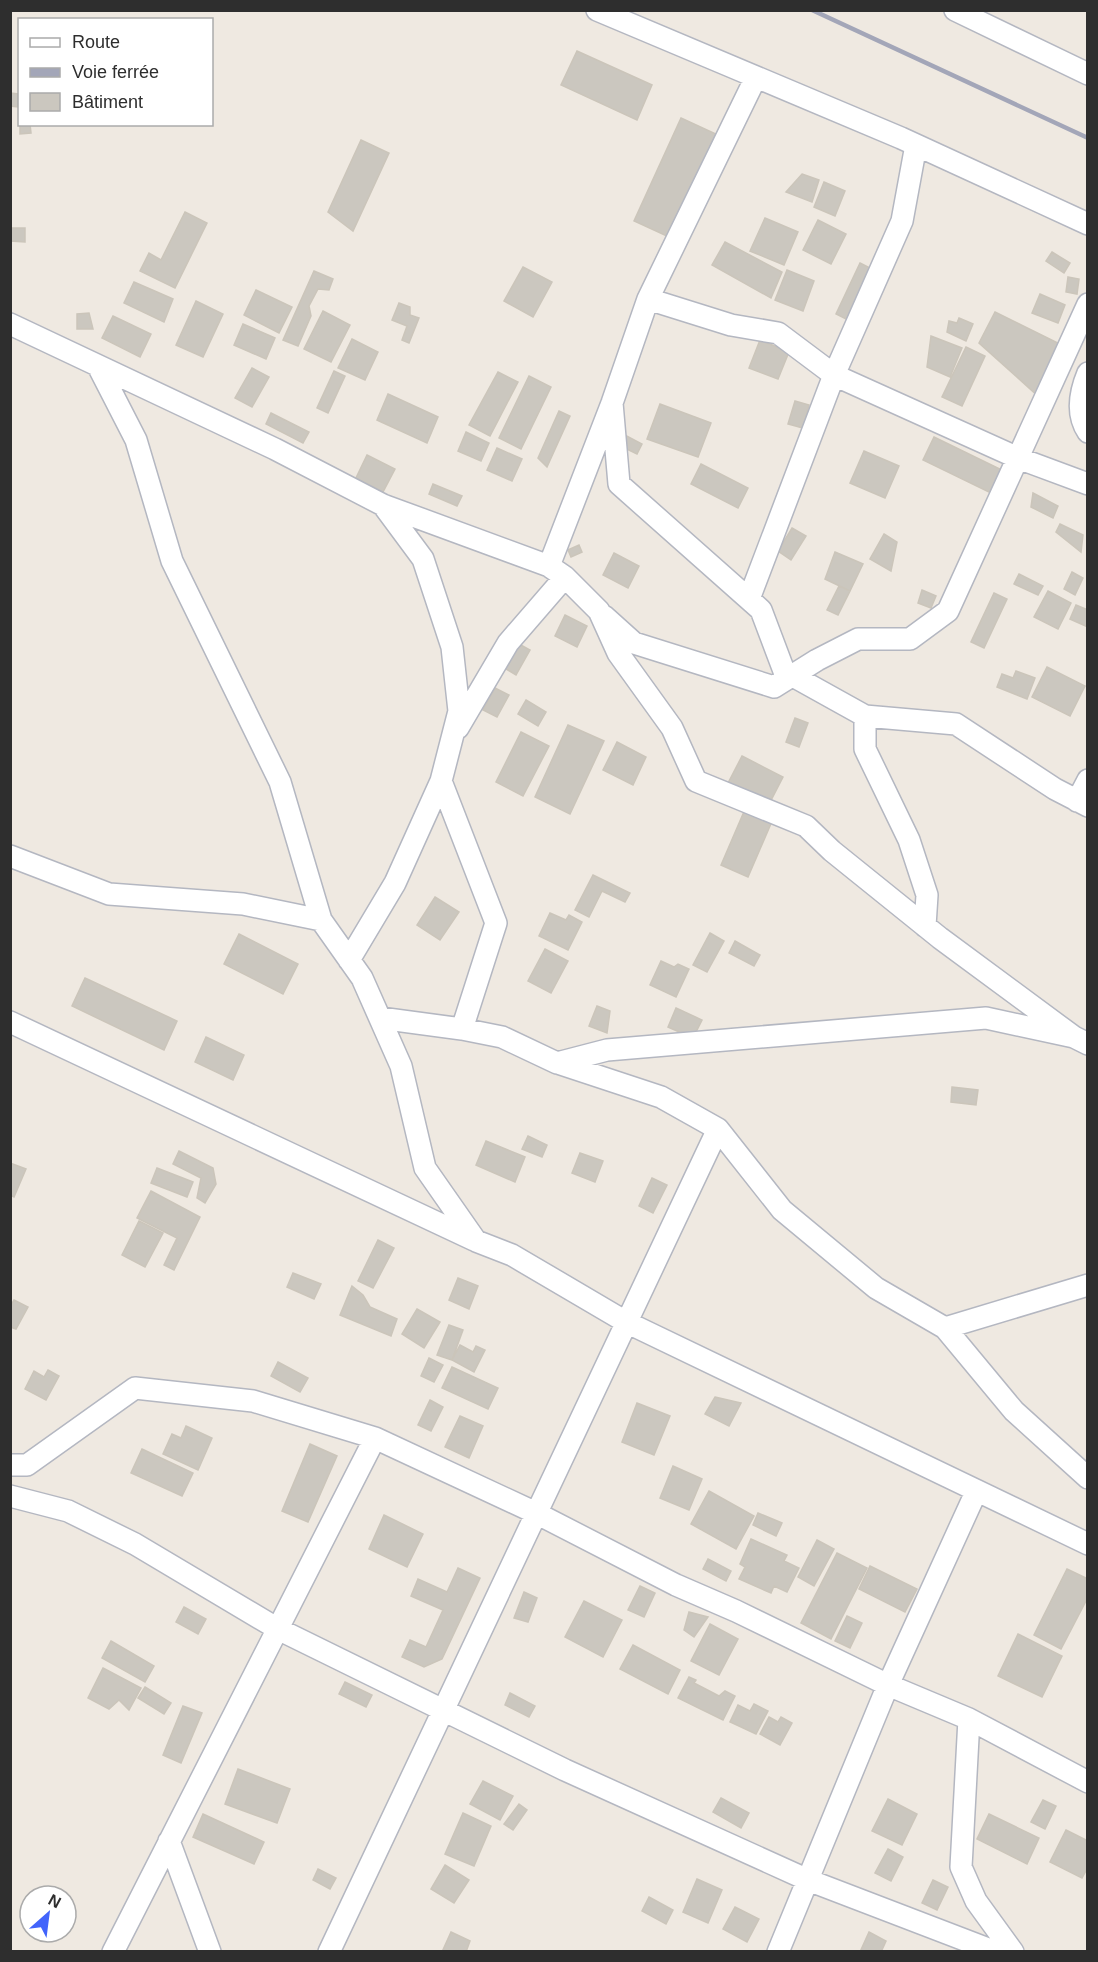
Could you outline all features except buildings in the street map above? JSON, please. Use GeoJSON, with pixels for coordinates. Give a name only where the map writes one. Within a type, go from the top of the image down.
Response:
{"type":"FeatureCollection","features":[{"type":"Feature","properties":{"kind":"street"},"geometry":{"type":"LineString","coordinates":[[597,10],[916,145],[1088,224]]}},
{"type":"Feature","properties":{"kind":"street"},"geometry":{"type":"LineString","coordinates":[[955,10],[1088,74]]}},
{"type":"Feature","properties":{"kind":"street"},"geometry":{"type":"LineString","coordinates":[[452,740],[508,643],[557,572],[648,299],[756,77]]}},
{"type":"Feature","properties":{"kind":"street"},"geometry":{"type":"LineString","coordinates":[[749,599],[834,375],[902,221],[916,145]]}},
{"type":"Feature","properties":{"kind":"street"},"geometry":{"type":"LineString","coordinates":[[648,299],[731,326],[778,333],[834,375],[1018,458],[1088,484]]}},
{"type":"Feature","properties":{"kind":"street"},"geometry":{"type":"LineString","coordinates":[[10,324],[275,449],[383,505],[557,572],[634,643],[685,661],[774,687],[858,639],[910,639],[948,610],[1088,304]]}},
{"type":"Feature","properties":{"kind":"street"},"geometry":{"type":"LineString","coordinates":[[98,366],[136,440],[172,561],[280,782],[321,920],[362,978],[401,1066],[425,1168],[476,1241]]}},
{"type":"Feature","properties":{"kind":"street"},"geometry":{"type":"LineString","coordinates":[[1088,373],[1081,390],[1081,421],[1088,432]]}},
{"type":"Feature","properties":{"kind":"street"},"geometry":{"type":"LineString","coordinates":[[612,403],[619,484],[761,610],[784,671],[866,716],[956,724],[1054,789],[1082,803],[1088,780]]}},
{"type":"Feature","properties":{"kind":"street"},"geometry":{"type":"LineString","coordinates":[[350,960],[395,883],[444,788],[459,711],[452,647],[423,559],[383,505]]}},
{"type":"Feature","properties":{"kind":"street"},"geometry":{"type":"LineString","coordinates":[[599,611],[618,653],[672,728],[696,781],[806,826],[925,926],[1081,1041]]}},
{"type":"Feature","properties":{"kind":"street"},"geometry":{"type":"LineString","coordinates":[[866,716],[865,749],[909,840],[927,895],[925,926]]}},
{"type":"Feature","properties":{"kind":"street"},"geometry":{"type":"LineString","coordinates":[[444,788],[496,923],[462,1029]]}},
{"type":"Feature","properties":{"kind":"street"},"geometry":{"type":"LineString","coordinates":[[10,856],[109,894],[243,904],[321,920]]}},
{"type":"Feature","properties":{"kind":"street"},"geometry":{"type":"LineString","coordinates":[[380,1018],[502,1037],[557,1063],[661,1097],[718,1129],[782,1210],[876,1288],[945,1328],[1014,1411],[1088,1478]]}},
{"type":"Feature","properties":{"kind":"street"},"geometry":{"type":"LineString","coordinates":[[557,1063],[607,1050],[986,1018],[1081,1041]]}},
{"type":"Feature","properties":{"kind":"street"},"geometry":{"type":"LineString","coordinates":[[10,1022],[476,1241],[512,1255],[626,1323],[1088,1544]]}},
{"type":"Feature","properties":{"kind":"street"},"geometry":{"type":"LineString","coordinates":[[329,1952],[718,1129]]}},
{"type":"Feature","properties":{"kind":"street"},"geometry":{"type":"LineString","coordinates":[[945,1328],[1088,1285]]}},
{"type":"Feature","properties":{"kind":"street"},"geometry":{"type":"LineString","coordinates":[[10,1465],[27,1465],[135,1389],[253,1401],[375,1438],[536,1513],[676,1585],[736,1611],[888,1685],[969,1719],[1088,1782]]}},
{"type":"Feature","properties":{"kind":"street"},"geometry":{"type":"LineString","coordinates":[[113,1952],[375,1438]]}},
{"type":"Feature","properties":{"kind":"street"},"geometry":{"type":"LineString","coordinates":[[778,1952],[888,1685],[976,1492]]}},
{"type":"Feature","properties":{"kind":"street"},"geometry":{"type":"LineString","coordinates":[[10,1496],[68,1511],[135,1544],[278,1629],[442,1712],[564,1770],[808,1880],[996,1952]]}},
{"type":"Feature","properties":{"kind":"street"},"geometry":{"type":"LineString","coordinates":[[969,1719],[961,1867],[976,1901],[1013,1952]]}},
{"type":"Feature","properties":{"kind":"street"},"geometry":{"type":"LineString","coordinates":[[169,1841],[210,1952]]}},
{"type":"Feature","properties":{"kind":"railway"},"geometry":{"type":"LineString","coordinates":[[812,10],[1088,138]]}}]}
